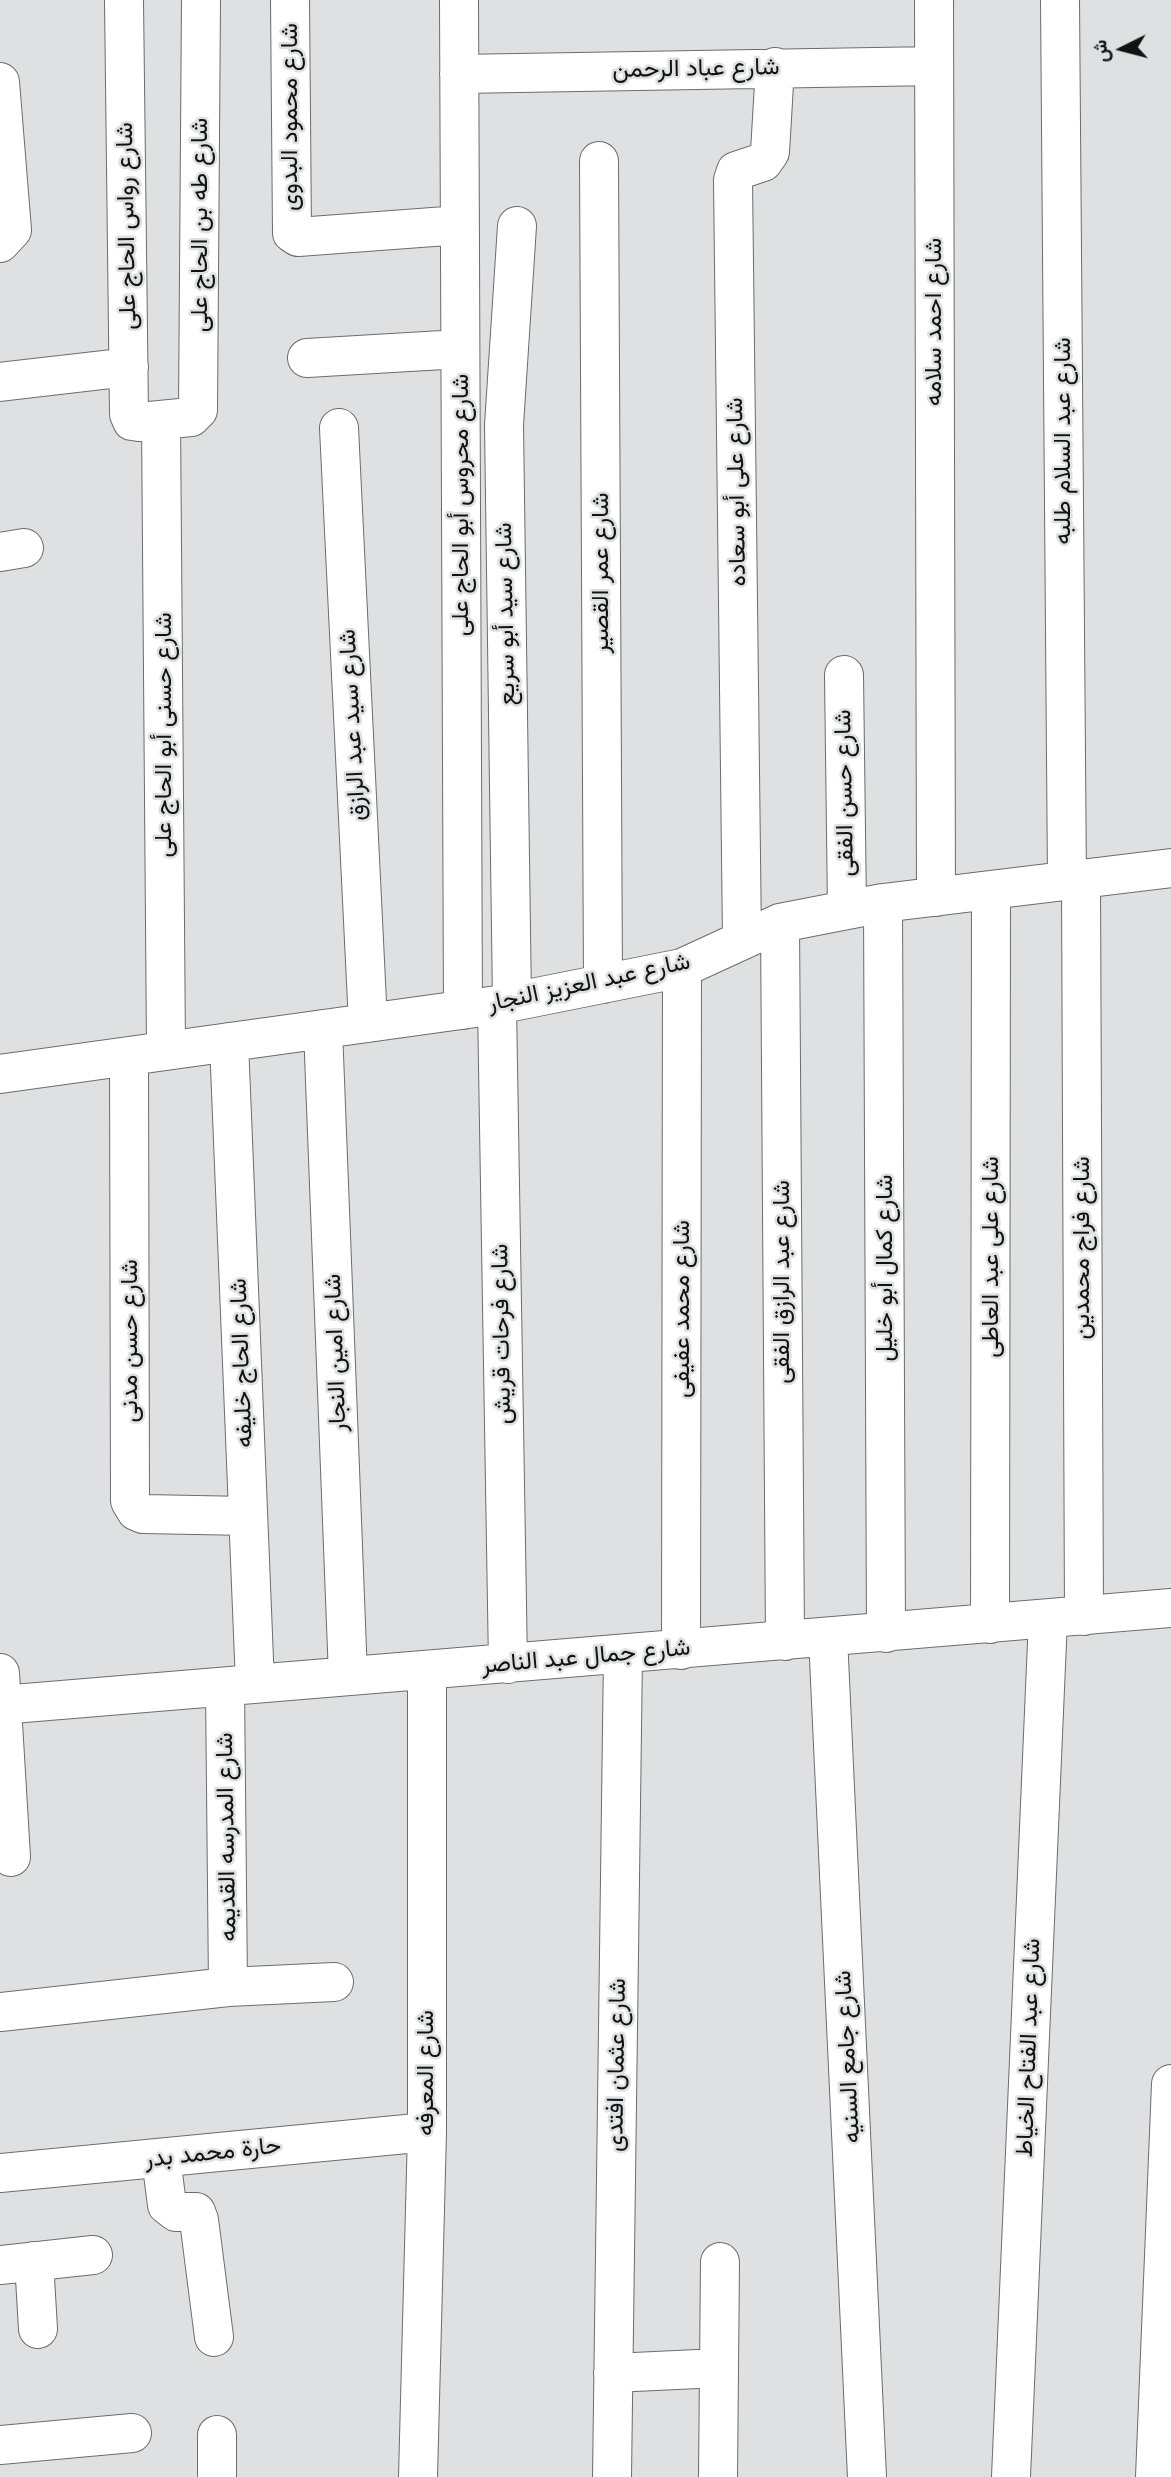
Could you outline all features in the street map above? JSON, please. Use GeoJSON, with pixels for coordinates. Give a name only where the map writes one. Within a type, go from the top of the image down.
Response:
{"type":"FeatureCollection","features":[{"type":"Feature","properties":{"kind":"street","name":"شارع رواس الحاج على"},"geometry":{"type":"LineString","coordinates":[[124,0],[132,421],[161,421]]}},
{"type":"Feature","properties":{"kind":"street","name":"شارع طه بن الحاج على"},"geometry":{"type":"LineString","coordinates":[[161,421],[191,417],[198,407],[201,0]]}},
{"type":"Feature","properties":{"kind":"street","name":"شارع محمود البدوى"},"geometry":{"type":"LineString","coordinates":[[290,0],[292,233],[298,237],[460,225]]}},
{"type":"Feature","properties":{"kind":"street","name":"شارع محروس أبو الحاج على"},"geometry":{"type":"LineString","coordinates":[[459,0],[460,349],[491,1006]]}},
{"type":"Feature","properties":{"kind":"street","name":"شارع احمد سلامه"},"geometry":{"type":"LineString","coordinates":[[934,0],[936,897]]}},
{"type":"Feature","properties":{"kind":"street","name":"شارع عبد السلام طلبه"},"geometry":{"type":"LineString","coordinates":[[1060,0],[1074,881]]}},
{"type":"Feature","properties":{"kind":"street","name":"شارع عباد الرحمن"},"geometry":{"type":"LineString","coordinates":[[459,74],[934,66]]}},
{"type":"Feature","properties":{"kind":"street","name":"شارع على أبو سعاده"},"geometry":{"type":"LineString","coordinates":[[742,940],[733,180],[736,171],[764,162],[770,152],[775,67]]}},
{"type":"Feature","properties":{"kind":"street"},"geometry":{"type":"LineString","coordinates":[[0,82],[4,181],[12,223],[4,240]]}},
{"type":"Feature","properties":{"kind":"street","name":"شارع عمر القصير"},"geometry":{"type":"LineString","coordinates":[[599,161],[603,984]]}},
{"type":"Feature","properties":{"kind":"street","name":"شارع سيد أبو سريع"},"geometry":{"type":"LineString","coordinates":[[491,1006],[504,425],[517,226]]}},
{"type":"Feature","properties":{"kind":"street"},"geometry":{"type":"LineString","coordinates":[[307,358],[460,349]]}},
{"type":"Feature","properties":{"kind":"street"},"geometry":{"type":"LineString","coordinates":[[0,382],[129,367]]}},
{"type":"Feature","properties":{"kind":"street","name":"شارع حسنى أبو الحاج على"},"geometry":{"type":"LineString","coordinates":[[161,421],[166,1050]]}},
{"type":"Feature","properties":{"kind":"street","name":"شارع سيد عبد الرازق"},"geometry":{"type":"LineString","coordinates":[[339,428],[368,1023]]}},
{"type":"Feature","properties":{"kind":"street","name":"شارع حسن الفقى"},"geometry":{"type":"LineString","coordinates":[[844,675],[865,906]]}},
{"type":"Feature","properties":{"kind":"street","name":"شارع عبد العزيز النجار"},"geometry":{"type":"LineString","coordinates":[[0,1074],[491,1006],[682,968],[780,923],[865,906],[1171,868]]}},
{"type":"Feature","properties":{"kind":"street","name":"شارع فراج محمدين"},"geometry":{"type":"LineString","coordinates":[[1066,1617],[1074,881]]}},
{"type":"Feature","properties":{"kind":"street","name":"شارع على عبد العاطى"},"geometry":{"type":"LineString","coordinates":[[990,1624],[991,891]]}},
{"type":"Feature","properties":{"kind":"street","name":"شارع كمال أبو خليل"},"geometry":{"type":"LineString","coordinates":[[865,906],[886,1633]]}},
{"type":"Feature","properties":{"kind":"street","name":"شارع عبد الرازق الفقى"},"geometry":{"type":"LineString","coordinates":[[780,923],[785,1641]]}},
{"type":"Feature","properties":{"kind":"street","name":"شارع محمد عفيفى"},"geometry":{"type":"LineString","coordinates":[[681,1650],[682,968]]}},
{"type":"Feature","properties":{"kind":"street","name":"شارع فرحات قريش"},"geometry":{"type":"LineString","coordinates":[[491,1006],[508,1664]]}},
{"type":"Feature","properties":{"kind":"street","name":"شارع امين النجار"},"geometry":{"type":"LineString","coordinates":[[323,1029],[348,1676]]}},
{"type":"Feature","properties":{"kind":"street","name":"شارع الحاج خليفه"},"geometry":{"type":"LineString","coordinates":[[229,1042],[248,1516],[240,1686]]}},
{"type":"Feature","properties":{"kind":"street","name":"شارع حسن مدنى"},"geometry":{"type":"LineString","coordinates":[[129,1056],[132,1507],[143,1514],[248,1516]]}},
{"type":"Feature","properties":{"kind":"street","name":"شارع جمال عبد الناصر"},"geometry":{"type":"LineString","coordinates":[[0,1705],[1171,1608]]}},
{"type":"Feature","properties":{"kind":"street","name":"شارع عبد الفتاح الخياط"},"geometry":{"type":"LineString","coordinates":[[1011,2477],[1066,1617]]}},
{"type":"Feature","properties":{"kind":"street","name":"شارع جامع السنيه"},"geometry":{"type":"LineString","coordinates":[[828,1637],[867,2477]]}},
{"type":"Feature","properties":{"kind":"street","name":"شارع عثمان افتدى"},"geometry":{"type":"LineString","coordinates":[[612,2477],[623,1654]]}},
{"type":"Feature","properties":{"kind":"street","name":"شارع المعرفه"},"geometry":{"type":"LineString","coordinates":[[418,2477],[426,2132],[427,1670]]}},
{"type":"Feature","properties":{"kind":"street"},"geometry":{"type":"LineString","coordinates":[[0,1673],[11,1857]]}},
{"type":"Feature","properties":{"kind":"street","name":"شارع المدرسه القديمه"},"geometry":{"type":"LineString","coordinates":[[228,1987],[240,1686]]}},
{"type":"Feature","properties":{"kind":"street"},"geometry":{"type":"LineString","coordinates":[[0,2012],[228,1987],[334,1982]]}},
{"type":"Feature","properties":{"kind":"street"},"geometry":{"type":"LineString","coordinates":[[1155,2477],[1171,2084]]}},
{"type":"Feature","properties":{"kind":"street","name":"حارة محمد بدر"},"geometry":{"type":"LineString","coordinates":[[0,2173],[426,2132]]}},
{"type":"Feature","properties":{"kind":"street"},"geometry":{"type":"LineString","coordinates":[[161,2158],[167,2205],[176,2211],[196,2212],[199,2220],[214,2337]]}},
{"type":"Feature","properties":{"kind":"street"},"geometry":{"type":"LineString","coordinates":[[38,2329],[17,2263],[93,2255]]}},
{"type":"Feature","properties":{"kind":"street"},"geometry":{"type":"LineString","coordinates":[[718,2477],[720,2262]]}},
{"type":"Feature","properties":{"kind":"street"},"geometry":{"type":"LineString","coordinates":[[613,2373],[719,2368]]}},
{"type":"Feature","properties":{"kind":"street"},"geometry":{"type":"LineString","coordinates":[[0,2445],[132,2433]]}},
{"type":"Feature","properties":{"kind":"street"},"geometry":{"type":"LineString","coordinates":[[217,2435],[217,2477]]}}]}
